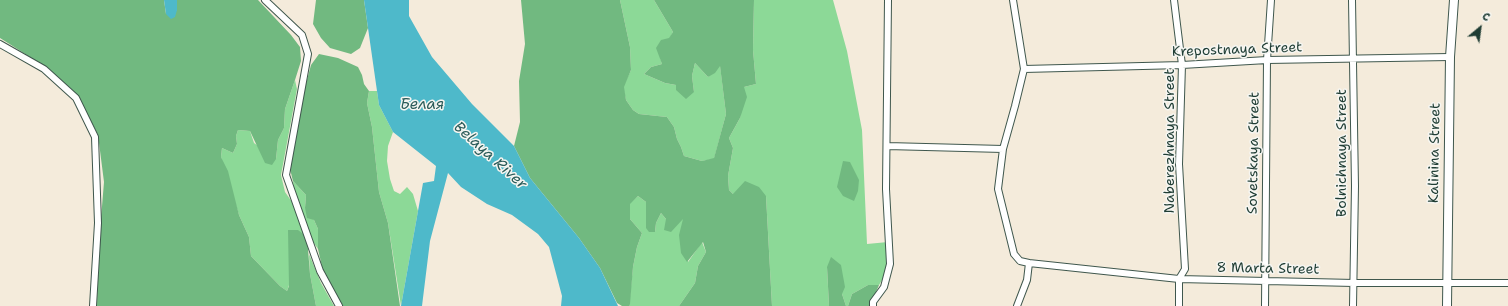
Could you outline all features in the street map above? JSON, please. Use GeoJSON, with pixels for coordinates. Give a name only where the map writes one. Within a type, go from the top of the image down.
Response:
{"type":"FeatureCollection","features":[{"type":"Feature","properties":{"kind":"street"},"geometry":{"type":"LineString","coordinates":[[265,0],[302,34],[308,54],[286,175],[320,271],[339,306]]}},
{"type":"Feature","properties":{"kind":"street"},"geometry":{"type":"LineString","coordinates":[[873,306],[884,287],[890,264],[886,189],[888,0]]}},
{"type":"Feature","properties":{"kind":"street"},"geometry":{"type":"LineString","coordinates":[[1013,0],[1024,69],[1003,149],[998,189],[1014,254],[1020,261],[1028,263],[1027,280],[1017,306]]}},
{"type":"Feature","properties":{"kind":"street","name":"Naberezhnaya Street"},"geometry":{"type":"LineString","coordinates":[[1174,0],[1182,65],[1179,164],[1185,269],[1179,280],[1178,306]]}},
{"type":"Feature","properties":{"kind":"street","name":"Sovetskaya Street"},"geometry":{"type":"LineString","coordinates":[[1265,306],[1267,60],[1271,0]]}},
{"type":"Feature","properties":{"kind":"street","name":"Bolnichnaya Street"},"geometry":{"type":"LineString","coordinates":[[1352,0],[1355,186],[1353,306]]}},
{"type":"Feature","properties":{"kind":"street","name":"Kalinina Street"},"geometry":{"type":"LineString","coordinates":[[1447,306],[1446,282],[1450,57],[1454,0]]}},
{"type":"Feature","properties":{"kind":"street"},"geometry":{"type":"LineString","coordinates":[[0,44],[44,69],[76,98],[95,137],[98,223],[94,306]]}},
{"type":"Feature","properties":{"kind":"street","name":"Krepostnaya Street"},"geometry":{"type":"LineString","coordinates":[[1024,69],[1182,65],[1267,60],[1450,57]]}},
{"type":"Feature","properties":{"kind":"street"},"geometry":{"type":"LineString","coordinates":[[887,146],[1003,149]]}},
{"type":"Feature","properties":{"kind":"street","name":"8 Marta Street"},"geometry":{"type":"LineString","coordinates":[[1028,263],[1179,280],[1354,283],[1508,283]]}},
{"type":"Feature","properties":{"kind":"green space"},"geometry":{"type":"Polygon","coordinates":[[[0,0],[164,0],[166,14],[177,10],[177,0],[258,0],[291,35],[300,47],[301,61],[285,109],[284,128],[278,140],[276,159],[272,165],[265,163],[250,131],[238,130],[236,136],[237,144],[233,153],[222,148],[221,157],[228,171],[239,215],[249,237],[251,256],[280,286],[287,291],[289,286],[288,230],[298,230],[307,237],[310,274],[316,306],[97,306],[98,255],[104,182],[98,135],[77,97],[61,81],[41,64],[0,38],[0,0]]]}},
{"type":"Feature","properties":{"kind":"green space"},"geometry":{"type":"Polygon","coordinates":[[[316,0],[364,0],[368,28],[360,48],[351,54],[330,48],[321,38],[313,24],[316,0]]]}},
{"type":"Feature","properties":{"kind":"green space"},"geometry":{"type":"Polygon","coordinates":[[[521,0],[620,0],[630,47],[631,70],[624,87],[626,100],[633,110],[639,114],[667,117],[674,127],[684,156],[702,161],[714,158],[726,114],[720,66],[715,73],[708,77],[695,63],[692,76],[694,92],[686,99],[676,90],[676,85],[665,83],[644,74],[651,67],[662,64],[656,48],[661,40],[669,38],[673,32],[654,0],[754,0],[753,50],[756,84],[744,87],[747,97],[740,118],[729,138],[733,148],[728,176],[729,190],[733,194],[745,181],[759,187],[766,196],[772,306],[679,306],[695,283],[698,266],[706,252],[703,242],[687,262],[681,253],[679,235],[683,219],[671,232],[664,230],[666,219],[661,213],[656,223],[655,232],[649,232],[646,228],[646,202],[638,196],[630,204],[630,219],[642,233],[637,247],[633,267],[630,304],[629,306],[622,306],[617,303],[600,268],[579,238],[530,178],[514,146],[520,122],[519,81],[525,44],[521,0]]]}},
{"type":"Feature","properties":{"kind":"green space"},"geometry":{"type":"Polygon","coordinates":[[[620,0],[654,0],[673,32],[660,57],[662,64],[651,67],[644,74],[665,83],[676,85],[694,92],[692,76],[695,63],[708,77],[720,65],[726,114],[714,159],[702,161],[684,156],[674,127],[667,117],[639,114],[633,110],[626,100],[623,87],[631,70],[630,47],[620,0]]]}},
{"type":"Feature","properties":{"kind":"green space"},"geometry":{"type":"Polygon","coordinates":[[[754,0],[833,0],[847,51],[862,130],[867,244],[888,242],[887,272],[879,285],[868,285],[852,294],[848,306],[846,306],[842,294],[827,267],[829,306],[772,306],[766,196],[733,194],[729,190],[728,176],[733,148],[729,138],[740,118],[744,87],[756,84],[753,50],[754,0]]]}},
{"type":"Feature","properties":{"kind":"green space"},"geometry":{"type":"Polygon","coordinates":[[[319,54],[338,58],[358,67],[364,84],[369,91],[367,103],[372,127],[379,192],[388,223],[400,306],[343,306],[323,271],[318,249],[318,229],[314,220],[307,218],[305,208],[306,195],[293,181],[290,169],[304,91],[311,65],[319,54]]]}},
{"type":"Feature","properties":{"kind":"green space"},"geometry":{"type":"Polygon","coordinates":[[[295,80],[297,89],[281,175],[285,192],[302,216],[294,195],[293,181],[306,195],[305,208],[314,220],[318,229],[318,249],[307,233],[287,291],[280,286],[251,256],[249,237],[239,215],[221,157],[222,148],[233,153],[237,144],[236,136],[238,130],[250,131],[254,143],[276,159],[278,140],[284,128],[285,109],[295,80]]]}},
{"type":"Feature","properties":{"kind":"green space"},"geometry":{"type":"Polygon","coordinates":[[[369,91],[377,91],[379,105],[393,132],[388,146],[387,161],[394,191],[400,194],[407,187],[413,194],[418,211],[401,306],[388,223],[379,192],[372,127],[367,103],[369,91]]]}},
{"type":"Feature","properties":{"kind":"green space"},"geometry":{"type":"Polygon","coordinates":[[[843,161],[850,162],[859,180],[858,191],[854,201],[843,196],[837,187],[843,161]]]}},
{"type":"Feature","properties":{"kind":"green space"},"geometry":{"type":"Polygon","coordinates":[[[638,196],[646,202],[655,232],[656,223],[661,213],[666,219],[684,218],[688,262],[702,242],[706,252],[698,266],[695,283],[679,306],[629,306],[633,267],[637,247],[642,233],[630,219],[630,203],[638,196]]]}},
{"type":"Feature","properties":{"kind":"green space"},"geometry":{"type":"Polygon","coordinates":[[[309,254],[321,283],[334,306],[316,306],[310,274],[309,254]]]}},
{"type":"Feature","properties":{"kind":"green space"},"geometry":{"type":"Polygon","coordinates":[[[831,257],[841,265],[845,287],[842,294],[846,306],[829,306],[827,267],[831,257]]]}},
{"type":"Feature","properties":{"kind":"green space"},"geometry":{"type":"Polygon","coordinates":[[[868,285],[879,285],[870,306],[848,306],[852,294],[868,285]]]}},
{"type":"Feature","properties":{"kind":"water"},"geometry":{"type":"Polygon","coordinates":[[[164,0],[177,0],[175,17],[171,19],[166,14],[164,0]]]}},
{"type":"Feature","properties":{"kind":"water","name":"Белая"},"geometry":{"type":"Polygon","coordinates":[[[364,0],[409,0],[409,16],[432,57],[472,104],[514,146],[530,178],[579,238],[600,268],[618,306],[561,306],[562,296],[549,247],[538,234],[512,215],[487,204],[461,187],[448,173],[430,241],[422,306],[401,306],[423,183],[434,181],[436,166],[393,132],[379,105],[364,0]]]}},
{"type":"Feature","properties":{"kind":"water label","name":"Belaya River"},"geometry":{"type":"Point","coordinates":[490,156]}}]}
